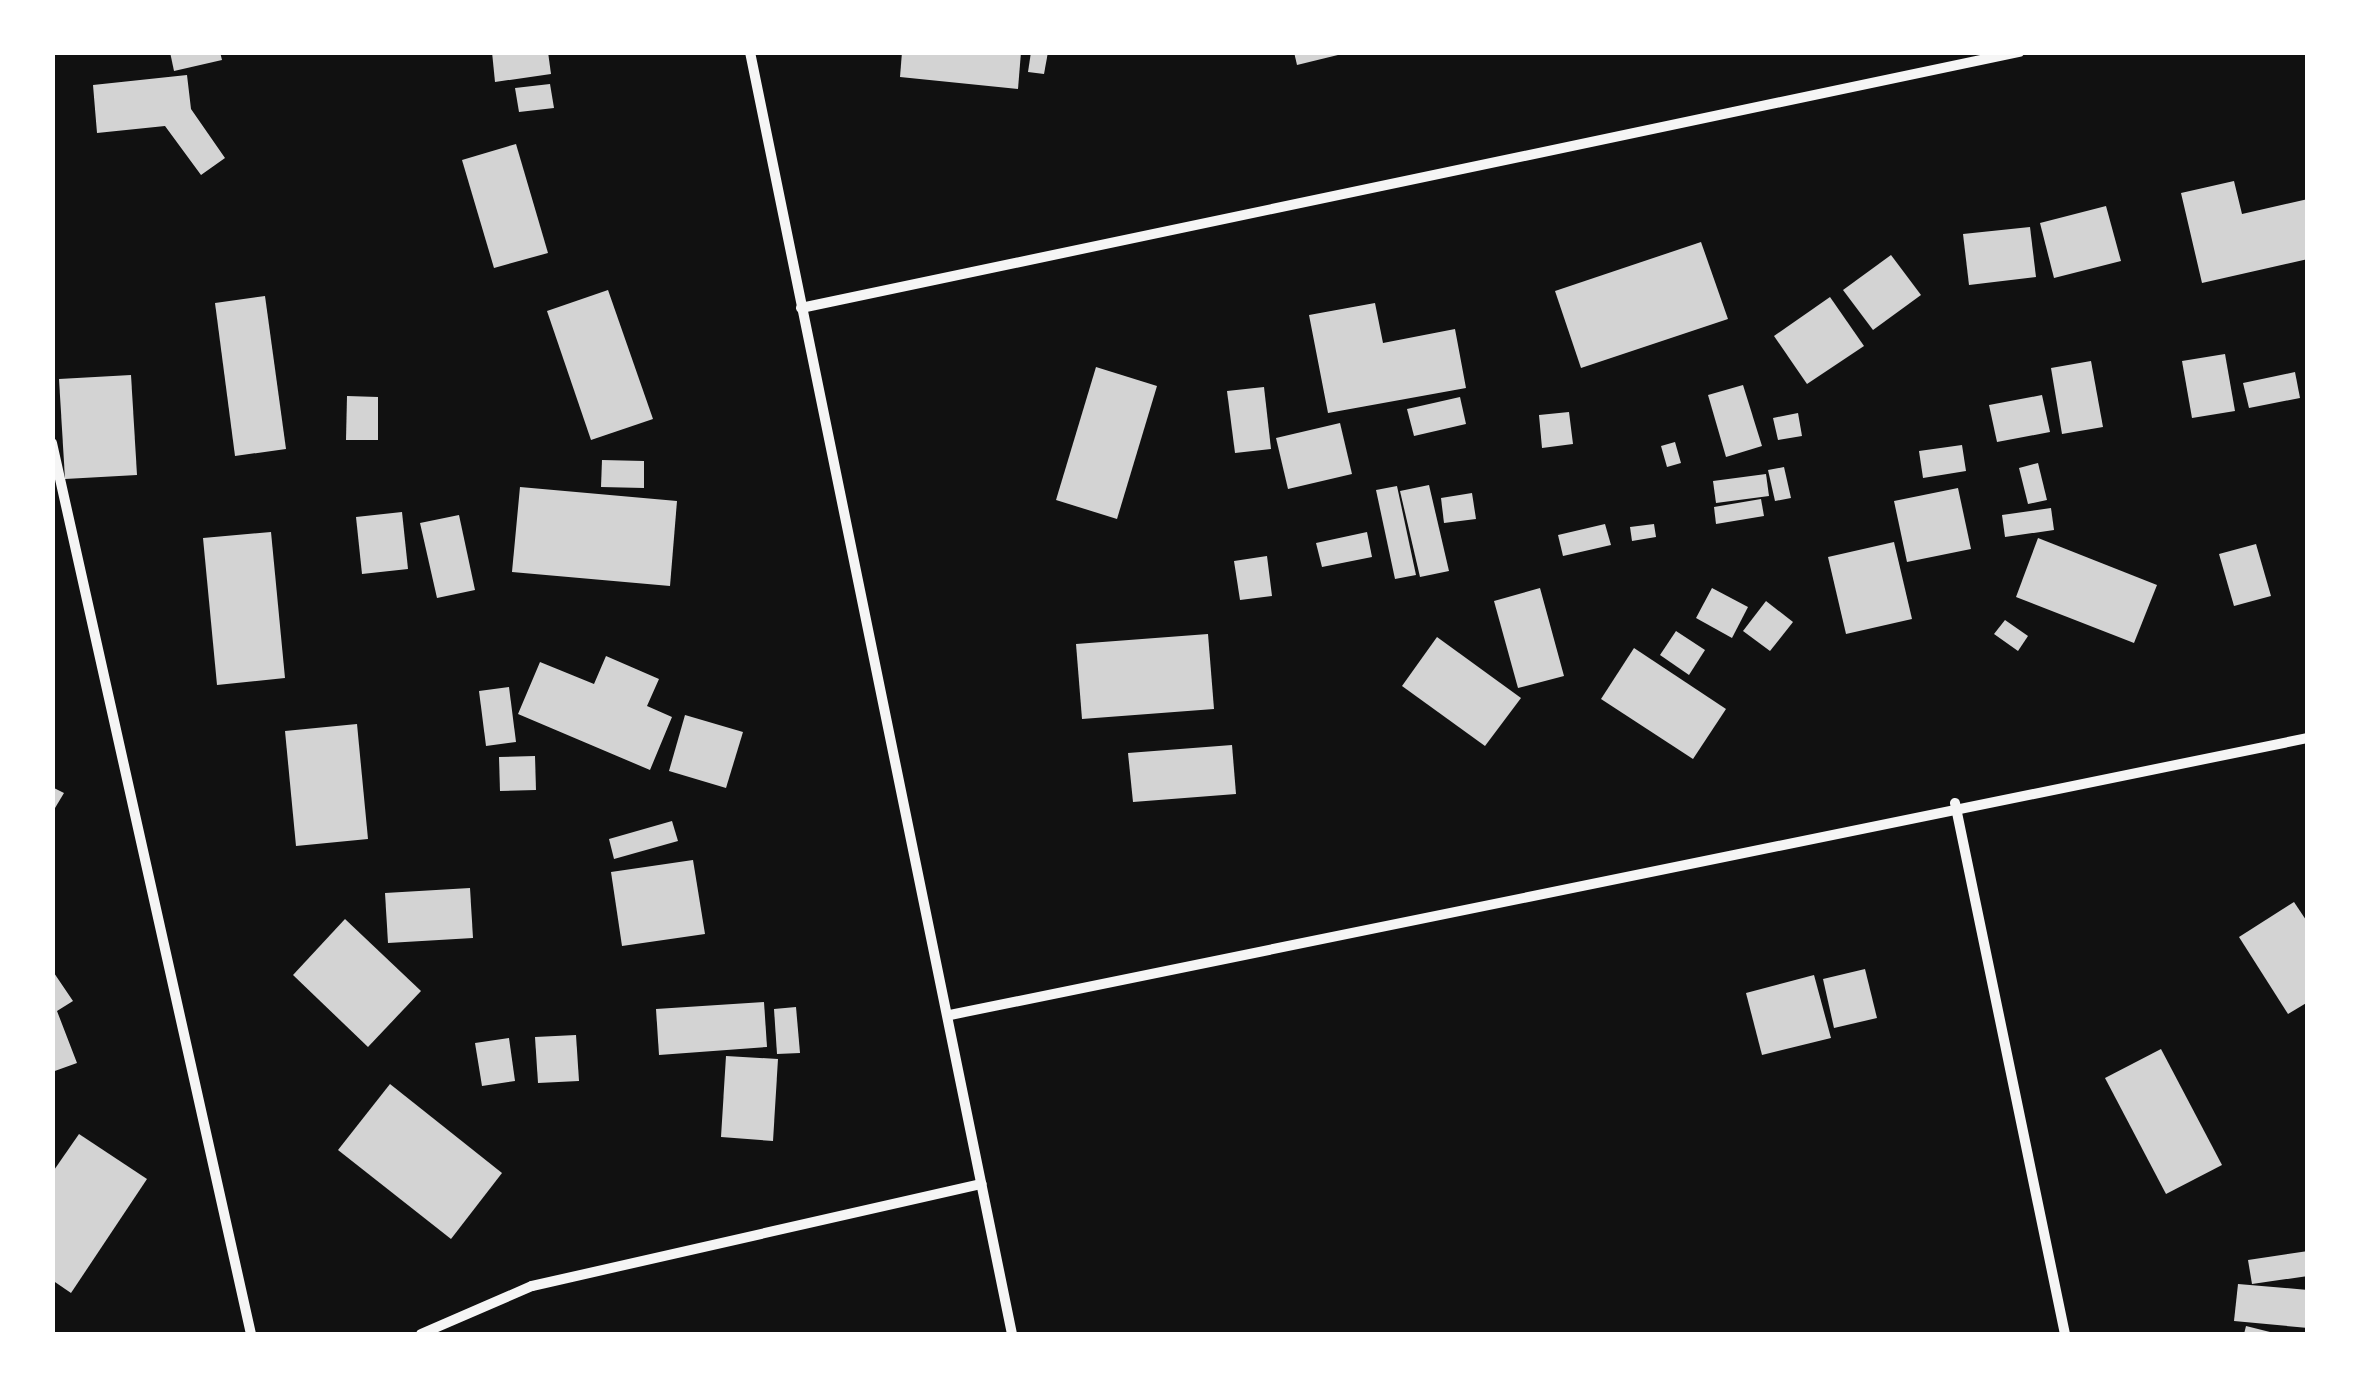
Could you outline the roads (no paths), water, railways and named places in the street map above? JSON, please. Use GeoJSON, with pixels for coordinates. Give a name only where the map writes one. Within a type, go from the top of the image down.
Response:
{"type":"FeatureCollection","features":[{"type":"Feature","properties":{"kind":"street"},"geometry":{"type":"LineString","coordinates":[[750,52],[950,1014],[1012,1334]]}},
{"type":"Feature","properties":{"kind":"street"},"geometry":{"type":"LineString","coordinates":[[802,308],[2018,52]]}},
{"type":"Feature","properties":{"kind":"street"},"geometry":{"type":"LineString","coordinates":[[52,443],[252,1334]]}},
{"type":"Feature","properties":{"kind":"street"},"geometry":{"type":"LineString","coordinates":[[950,1014],[1955,803],[2308,738]]}},
{"type":"Feature","properties":{"kind":"street"},"geometry":{"type":"LineString","coordinates":[[1955,803],[2065,1334]]}},
{"type":"Feature","properties":{"kind":"street"},"geometry":{"type":"LineString","coordinates":[[421,1334],[532,1286],[982,1184]]}}]}
